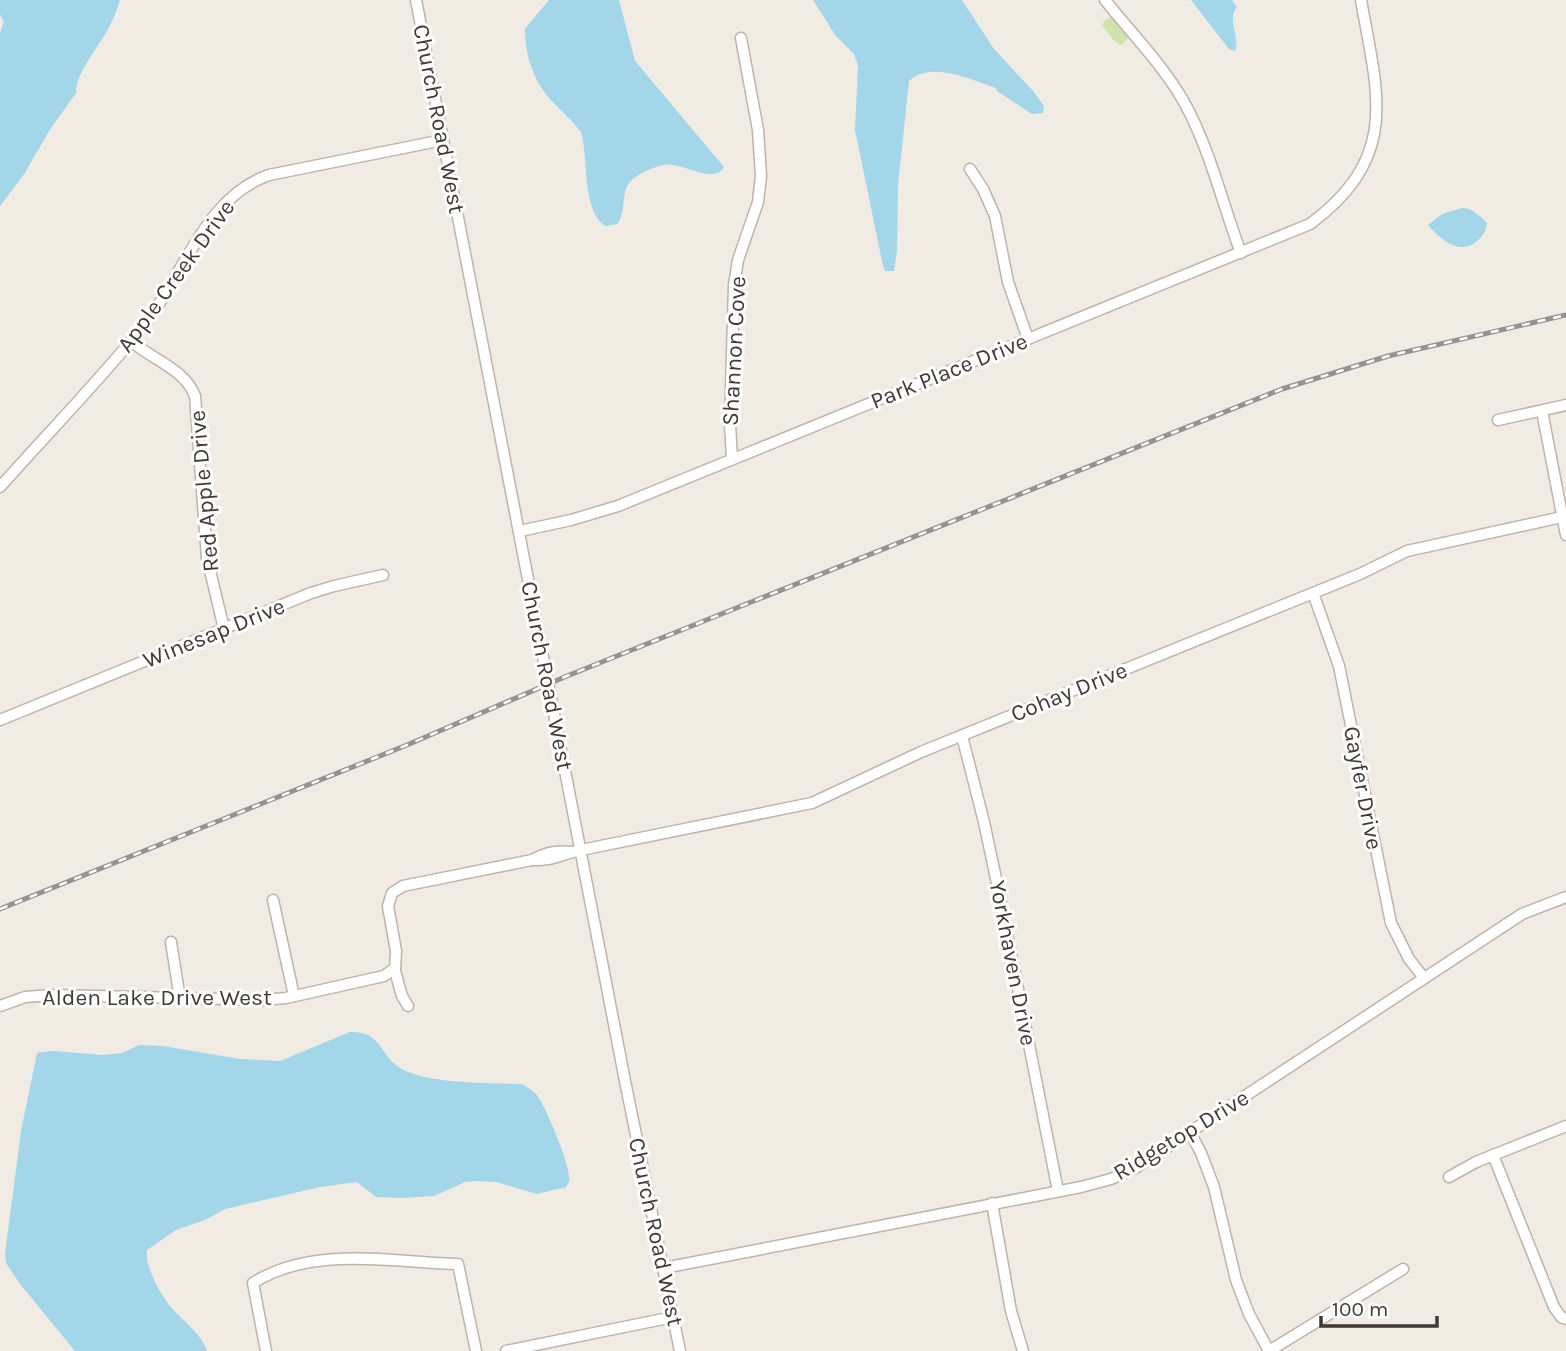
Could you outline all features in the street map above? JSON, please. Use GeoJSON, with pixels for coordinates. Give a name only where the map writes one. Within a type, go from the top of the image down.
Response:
{"type":"FeatureCollection","features":[{"type":"Feature","properties":{"kind":"street","name":"Church Road West"},"geometry":{"type":"LineString","coordinates":[[416,0],[520,531],[576,851],[680,1351]]}},
{"type":"Feature","properties":{"kind":"street"},"geometry":{"type":"LineString","coordinates":[[1105,0],[1160,68],[1184,103],[1199,134],[1241,253]]}},
{"type":"Feature","properties":{"kind":"street","name":"Park Place Drive"},"geometry":{"type":"LineString","coordinates":[[520,531],[618,506],[1310,224],[1338,200],[1358,175],[1378,116],[1376,83],[1361,0]]}},
{"type":"Feature","properties":{"kind":"street","name":"Shannon Cove"},"geometry":{"type":"LineString","coordinates":[[732,459],[730,424],[734,285],[741,251],[758,202],[761,176],[758,130],[741,38]]}},
{"type":"Feature","properties":{"kind":"street","name":"Apple Creek Drive"},"geometry":{"type":"LineString","coordinates":[[0,487],[131,341],[152,315],[212,220],[246,185],[258,178],[281,172],[443,140]]}},
{"type":"Feature","properties":{"kind":"street"},"geometry":{"type":"LineString","coordinates":[[970,169],[995,216],[1008,282],[1028,339]]}},
{"type":"Feature","properties":{"kind":"street","name":"Red Apple Drive"},"geometry":{"type":"LineString","coordinates":[[131,341],[183,377],[195,396],[207,558],[224,629]]}},
{"type":"Feature","properties":{"kind":"street"},"geometry":{"type":"LineString","coordinates":[[1498,420],[1566,405]]}},
{"type":"Feature","properties":{"kind":"street"},"geometry":{"type":"LineString","coordinates":[[1542,411],[1566,535]]}},
{"type":"Feature","properties":{"kind":"street","name":"Cohay Drive"},"geometry":{"type":"LineString","coordinates":[[395,968],[396,951],[388,906],[395,890],[426,881],[532,860],[561,858],[576,851],[811,803],[892,765],[1360,574],[1407,551],[1562,517]]}},
{"type":"Feature","properties":{"kind":"street","name":"Winesap Drive"},"geometry":{"type":"LineString","coordinates":[[0,720],[326,588],[383,575]]}},
{"type":"Feature","properties":{"kind":"street","name":"Gayfer Drive"},"geometry":{"type":"LineString","coordinates":[[1313,593],[1339,666],[1389,915],[1398,939],[1424,978]]}},
{"type":"Feature","properties":{"kind":"street","name":"Yorkhaven Drive"},"geometry":{"type":"LineString","coordinates":[[962,736],[998,888],[1058,1191]]}},
{"type":"Feature","properties":{"kind":"street","name":"Ridgetop Drive"},"geometry":{"type":"LineString","coordinates":[[664,1268],[1058,1191],[1102,1182],[1124,1174],[1522,914],[1566,897]]}},
{"type":"Feature","properties":{"kind":"street"},"geometry":{"type":"LineString","coordinates":[[273,900],[294,996]]}},
{"type":"Feature","properties":{"kind":"street"},"geometry":{"type":"LineString","coordinates":[[171,942],[180,999]]}},
{"type":"Feature","properties":{"kind":"street"},"geometry":{"type":"LineString","coordinates":[[395,968],[402,996],[408,1006]]}},
{"type":"Feature","properties":{"kind":"street","name":"Alden Lake Drive West"},"geometry":{"type":"LineString","coordinates":[[0,1006],[25,997],[51,995],[263,1000],[294,996],[384,976],[395,968]]}},
{"type":"Feature","properties":{"kind":"street"},"geometry":{"type":"LineString","coordinates":[[1449,1177],[1493,1155],[1566,1126]]}},
{"type":"Feature","properties":{"kind":"street"},"geometry":{"type":"LineString","coordinates":[[1190,1132],[1202,1153],[1214,1187],[1236,1280],[1269,1351],[1403,1269]]}},
{"type":"Feature","properties":{"kind":"street"},"geometry":{"type":"LineString","coordinates":[[1493,1155],[1554,1307],[1561,1317],[1566,1319]]}},
{"type":"Feature","properties":{"kind":"street"},"geometry":{"type":"LineString","coordinates":[[992,1203],[1011,1311],[1023,1351]]}},
{"type":"Feature","properties":{"kind":"street"},"geometry":{"type":"LineString","coordinates":[[266,1351],[253,1283],[273,1271],[329,1259],[458,1264],[476,1351]]}},
{"type":"Feature","properties":{"kind":"street"},"geometry":{"type":"LineString","coordinates":[[506,1351],[673,1317]]}},
{"type":"Feature","properties":{"kind":"green space"},"geometry":{"type":"Polygon","coordinates":[[[1114,16],[1130,35],[1122,45],[1113,40],[1102,25],[1105,20],[1114,16]]]}},
{"type":"Feature","properties":{"kind":"water"},"geometry":{"type":"Polygon","coordinates":[[[0,0],[120,0],[111,24],[80,77],[76,93],[0,206],[0,33],[4,21],[0,15],[0,0]]]}},
{"type":"Feature","properties":{"kind":"water"},"geometry":{"type":"Polygon","coordinates":[[[549,0],[619,0],[635,61],[724,167],[712,174],[671,165],[647,170],[636,177],[626,189],[622,213],[617,224],[605,226],[592,208],[581,132],[545,92],[528,58],[525,29],[549,0]]]}},
{"type":"Feature","properties":{"kind":"water"},"geometry":{"type":"Polygon","coordinates":[[[813,0],[962,0],[994,49],[1044,106],[1043,113],[1032,114],[996,88],[952,74],[929,72],[909,81],[898,185],[894,271],[885,271],[883,266],[855,130],[858,66],[854,54],[836,36],[813,0]]]}},
{"type":"Feature","properties":{"kind":"water"},"geometry":{"type":"Polygon","coordinates":[[[1191,0],[1232,0],[1237,7],[1233,18],[1235,51],[1229,49],[1191,0]]]}},
{"type":"Feature","properties":{"kind":"water"},"geometry":{"type":"Polygon","coordinates":[[[1462,208],[1479,215],[1487,223],[1478,240],[1463,247],[1450,244],[1428,225],[1442,214],[1462,208]]]}},
{"type":"Feature","properties":{"kind":"water"},"geometry":{"type":"Polygon","coordinates":[[[350,1032],[369,1036],[396,1065],[416,1075],[462,1082],[522,1084],[531,1090],[545,1110],[561,1147],[568,1169],[569,1182],[566,1187],[537,1194],[496,1182],[476,1181],[465,1182],[434,1196],[401,1198],[376,1197],[357,1182],[320,1187],[225,1209],[205,1220],[176,1230],[147,1250],[150,1271],[161,1293],[200,1338],[207,1351],[75,1351],[6,1263],[21,1131],[37,1053],[53,1051],[103,1055],[122,1053],[139,1045],[163,1046],[240,1059],[280,1061],[350,1032]]]}},
{"type":"Feature","properties":{"kind":"railway"},"geometry":{"type":"LineString","coordinates":[[0,909],[407,745],[567,676],[1282,389],[1388,356],[1566,315]]}}]}
